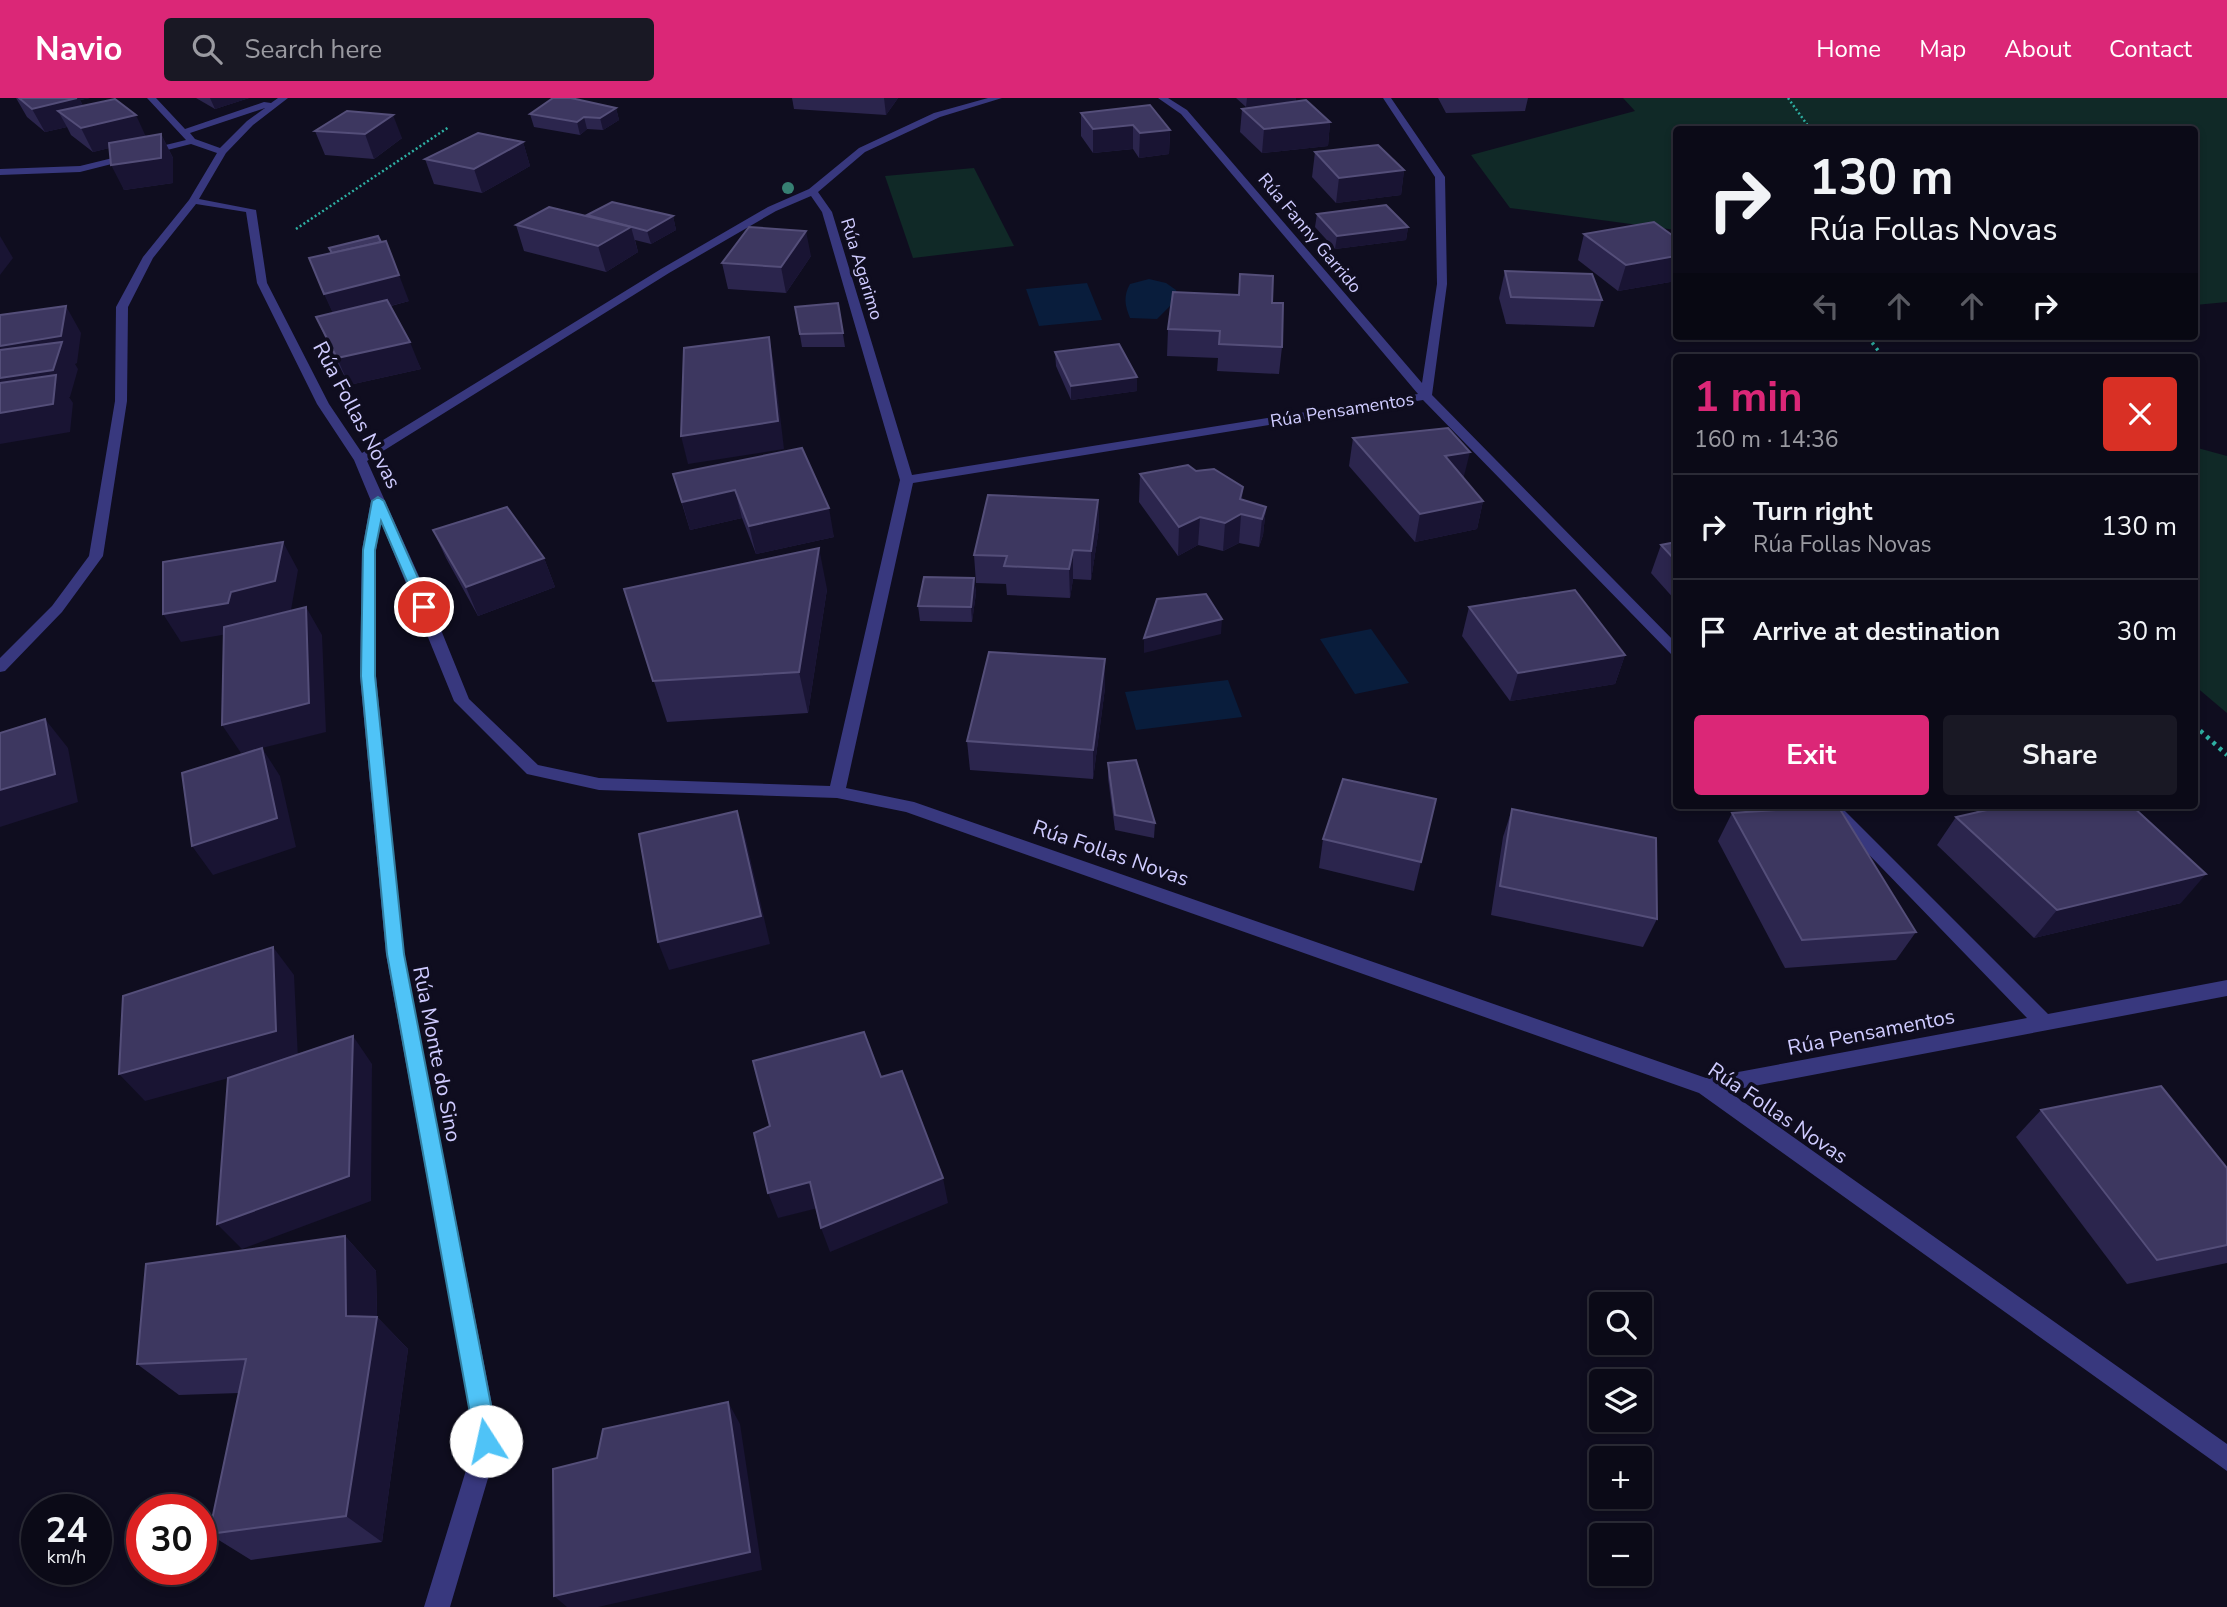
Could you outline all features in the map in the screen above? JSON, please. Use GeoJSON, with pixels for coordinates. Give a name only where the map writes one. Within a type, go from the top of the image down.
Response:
{"type":"FeatureCollection","features":[{"type":"Feature","properties":{"kind":"street"},"geometry":{"type":"LineString","coordinates":[[151,98],[192,141],[222,152]]}},
{"type":"Feature","properties":{"kind":"street"},"geometry":{"type":"LineString","coordinates":[[184,132],[284,98]]}},
{"type":"Feature","properties":{"kind":"street"},"geometry":{"type":"LineString","coordinates":[[0,667],[57,609],[96,556],[121,401],[122,307],[148,257],[193,201],[222,152],[250,123],[284,98]]}},
{"type":"Feature","properties":{"kind":"street"},"geometry":{"type":"LineString","coordinates":[[360,460],[665,271],[772,209],[813,191],[862,150],[937,115],[998,98]]}},
{"type":"Feature","properties":{"kind":"street","name":"Rúa Fanny Garrido"},"geometry":{"type":"LineString","coordinates":[[1162,98],[1184,112],[1426,396]]}},
{"type":"Feature","properties":{"kind":"street"},"geometry":{"type":"LineString","coordinates":[[1387,98],[1440,177],[1442,284],[1426,396]]}},
{"type":"Feature","properties":{"kind":"street"},"geometry":{"type":"LineString","coordinates":[[0,172],[80,169],[192,141]]}},
{"type":"Feature","properties":{"kind":"street","name":"Rúa Agarimo"},"geometry":{"type":"LineString","coordinates":[[813,191],[827,212],[907,480],[837,792]]}},
{"type":"Feature","properties":{"kind":"street","name":"Rúa Follas Novas"},"geometry":{"type":"LineString","coordinates":[[193,201],[251,210],[262,283],[323,404],[360,460],[462,701],[533,770],[599,784],[837,792],[908,806],[1706,1087],[2227,1460]]}},
{"type":"Feature","properties":{"kind":"street","name":"Rúa Pensamentos"},"geometry":{"type":"LineString","coordinates":[[907,480],[1426,396],[1673,647]]}},
{"type":"Feature","properties":{"kind":"street","name":"Rúa Monte do Sino"},"geometry":{"type":"LineString","coordinates":[[378,501],[369,550],[368,676],[395,954],[486,1441],[437,1607]]}},
{"type":"Feature","properties":{"kind":"street"},"geometry":{"type":"LineString","coordinates":[[1833,809],[2043,1022]]}},
{"type":"Feature","properties":{"kind":"street","name":"Rúa Pensamentos"},"geometry":{"type":"LineString","coordinates":[[1706,1087],[2227,988]]}},
{"type":"Feature","properties":{"kind":"path"},"geometry":{"type":"LineString","coordinates":[[1788,98],[1808,126]]}},
{"type":"Feature","properties":{"kind":"path"},"geometry":{"type":"LineString","coordinates":[[258,254],[449,127]]}},
{"type":"Feature","properties":{"kind":"path"},"geometry":{"type":"LineString","coordinates":[[1870,340],[1881,354]]}},
{"type":"Feature","properties":{"kind":"path"},"geometry":{"type":"LineString","coordinates":[[2198,729],[2227,755]]}},
{"type":"Feature","properties":{"kind":"green space"},"geometry":{"type":"Polygon","coordinates":[[[1623,98],[2227,98],[2227,302],[2198,305],[2198,126],[1673,126],[1673,230],[1510,208],[1471,155],[1635,111],[1623,98]]]}},
{"type":"Feature","properties":{"kind":"green space"},"geometry":{"type":"Polygon","coordinates":[[[974,168],[1014,246],[913,258],[885,176],[974,168]]]}},
{"type":"Feature","properties":{"kind":"green space"},"geometry":{"type":"Polygon","coordinates":[[[2198,448],[2227,456],[2227,713],[2198,689],[2198,448]]]}},
{"type":"Feature","properties":{"kind":"water"},"geometry":{"type":"Polygon","coordinates":[[[1149,279],[1166,283],[1176,290],[1178,298],[1157,319],[1130,318],[1125,301],[1128,288],[1130,284],[1149,279]]]}},
{"type":"Feature","properties":{"kind":"water"},"geometry":{"type":"Polygon","coordinates":[[[1087,283],[1102,320],[1039,326],[1026,289],[1087,283]]]}},
{"type":"Feature","properties":{"kind":"water"},"geometry":{"type":"Polygon","coordinates":[[[1371,629],[1409,683],[1355,694],[1320,639],[1371,629]]]}},
{"type":"Feature","properties":{"kind":"water"},"geometry":{"type":"Polygon","coordinates":[[[1228,680],[1242,717],[1136,730],[1125,692],[1228,680]]]}},
{"type":"Feature","properties":{"kind":"building"},"geometry":{"type":"Polygon","coordinates":[[[19,98],[77,98],[32,109],[19,98]]]}},
{"type":"Feature","properties":{"kind":"building"},"geometry":{"type":"Polygon","coordinates":[[[553,98],[571,98],[616,108],[600,118],[584,117],[577,122],[530,114],[553,98]]]}},
{"type":"Feature","properties":{"kind":"building"},"geometry":{"type":"Polygon","coordinates":[[[115,99],[136,115],[81,128],[58,111],[115,99]]]}},
{"type":"Feature","properties":{"kind":"building"},"geometry":{"type":"Polygon","coordinates":[[[1306,100],[1330,122],[1264,129],[1242,109],[1306,100]]]}},
{"type":"Feature","properties":{"kind":"building"},"geometry":{"type":"Polygon","coordinates":[[[1150,105],[1170,130],[1140,133],[1133,125],[1093,129],[1081,113],[1150,105]]]}},
{"type":"Feature","properties":{"kind":"building"},"geometry":{"type":"Polygon","coordinates":[[[347,111],[393,115],[365,134],[315,131],[347,111]]]}},
{"type":"Feature","properties":{"kind":"building"},"geometry":{"type":"Polygon","coordinates":[[[478,133],[523,142],[474,169],[425,159],[478,133]]]}},
{"type":"Feature","properties":{"kind":"building"},"geometry":{"type":"Polygon","coordinates":[[[161,134],[161,158],[111,165],[109,143],[161,134]]]}},
{"type":"Feature","properties":{"kind":"building"},"geometry":{"type":"Polygon","coordinates":[[[1378,145],[1404,170],[1339,178],[1315,152],[1378,145]]]}},
{"type":"Feature","properties":{"kind":"building"},"geometry":{"type":"Polygon","coordinates":[[[612,202],[673,216],[647,231],[587,215],[612,202]]]}},
{"type":"Feature","properties":{"kind":"building"},"geometry":{"type":"Polygon","coordinates":[[[1386,205],[1408,227],[1337,236],[1317,214],[1386,205]]]}},
{"type":"Feature","properties":{"kind":"building"},"geometry":{"type":"Polygon","coordinates":[[[549,207],[631,227],[598,246],[516,225],[549,207]]]}},
{"type":"Feature","properties":{"kind":"building"},"geometry":{"type":"Polygon","coordinates":[[[1654,222],[1673,236],[1673,257],[1626,265],[1584,234],[1654,222]]]}},
{"type":"Feature","properties":{"kind":"building"},"geometry":{"type":"Polygon","coordinates":[[[749,227],[806,231],[781,267],[722,263],[749,227]]]}},
{"type":"Feature","properties":{"kind":"building"},"geometry":{"type":"Polygon","coordinates":[[[378,236],[381,242],[332,253],[329,248],[378,236]]]}},
{"type":"Feature","properties":{"kind":"building"},"geometry":{"type":"Polygon","coordinates":[[[386,241],[399,275],[324,294],[309,258],[386,241]]]}},
{"type":"Feature","properties":{"kind":"building"},"geometry":{"type":"Polygon","coordinates":[[[1505,271],[1592,274],[1602,300],[1511,297],[1505,271]]]}},
{"type":"Feature","properties":{"kind":"building"},"geometry":{"type":"Polygon","coordinates":[[[1240,274],[1273,276],[1272,303],[1283,303],[1282,347],[1219,344],[1220,331],[1168,329],[1173,292],[1239,295],[1240,274]]]}},
{"type":"Feature","properties":{"kind":"building"},"geometry":{"type":"Polygon","coordinates":[[[387,300],[410,342],[337,358],[316,317],[387,300]]]}},
{"type":"Feature","properties":{"kind":"building"},"geometry":{"type":"Polygon","coordinates":[[[838,303],[843,333],[800,334],[795,307],[838,303]]]}},
{"type":"Feature","properties":{"kind":"building"},"geometry":{"type":"Polygon","coordinates":[[[66,306],[61,336],[0,346],[0,315],[66,306]]]}},
{"type":"Feature","properties":{"kind":"building"},"geometry":{"type":"Polygon","coordinates":[[[769,337],[778,421],[681,436],[684,348],[769,337]]]}},
{"type":"Feature","properties":{"kind":"building"},"geometry":{"type":"Polygon","coordinates":[[[62,342],[53,370],[0,378],[0,350],[62,342]]]}},
{"type":"Feature","properties":{"kind":"building"},"geometry":{"type":"Polygon","coordinates":[[[1119,344],[1137,377],[1071,386],[1055,352],[1119,344]]]}},
{"type":"Feature","properties":{"kind":"building"},"geometry":{"type":"Polygon","coordinates":[[[56,375],[53,404],[0,413],[0,383],[56,375]]]}},
{"type":"Feature","properties":{"kind":"building"},"geometry":{"type":"Polygon","coordinates":[[[1448,428],[1470,452],[1445,456],[1483,501],[1420,514],[1353,438],[1448,428]]]}},
{"type":"Feature","properties":{"kind":"building"},"geometry":{"type":"Polygon","coordinates":[[[802,448],[829,508],[749,526],[735,490],[682,502],[673,474],[802,448]]]}},
{"type":"Feature","properties":{"kind":"building"},"geometry":{"type":"Polygon","coordinates":[[[1188,465],[1196,471],[1214,469],[1243,487],[1240,499],[1266,507],[1262,519],[1241,514],[1225,523],[1200,517],[1179,527],[1140,474],[1188,465]]]}},
{"type":"Feature","properties":{"kind":"building"},"geometry":{"type":"Polygon","coordinates":[[[988,495],[1098,500],[1091,551],[1073,550],[1069,569],[1004,566],[1007,556],[974,555],[988,495]]]}},
{"type":"Feature","properties":{"kind":"building"},"geometry":{"type":"Polygon","coordinates":[[[507,507],[544,558],[466,587],[433,530],[507,507]]]}},
{"type":"Feature","properties":{"kind":"building"},"geometry":{"type":"Polygon","coordinates":[[[283,542],[275,581],[231,592],[228,603],[163,614],[163,562],[283,542]]]}},
{"type":"Feature","properties":{"kind":"building"},"geometry":{"type":"Polygon","coordinates":[[[1673,543],[1673,558],[1661,545],[1673,543]]]}},
{"type":"Feature","properties":{"kind":"building"},"geometry":{"type":"Polygon","coordinates":[[[819,548],[799,672],[653,681],[624,589],[819,548]]]}},
{"type":"Feature","properties":{"kind":"building"},"geometry":{"type":"Polygon","coordinates":[[[924,577],[974,578],[971,607],[918,606],[924,577]]]}},
{"type":"Feature","properties":{"kind":"building"},"geometry":{"type":"Polygon","coordinates":[[[1575,590],[1625,655],[1518,673],[1469,607],[1575,590]]]}},
{"type":"Feature","properties":{"kind":"building"},"geometry":{"type":"Polygon","coordinates":[[[1206,594],[1222,619],[1144,638],[1157,599],[1206,594]]]}},
{"type":"Feature","properties":{"kind":"building"},"geometry":{"type":"Polygon","coordinates":[[[306,607],[309,703],[222,725],[224,627],[306,607]]]}},
{"type":"Feature","properties":{"kind":"building"},"geometry":{"type":"Polygon","coordinates":[[[989,652],[1105,659],[1093,750],[967,741],[989,652]]]}},
{"type":"Feature","properties":{"kind":"building"},"geometry":{"type":"Polygon","coordinates":[[[45,719],[55,774],[0,790],[0,733],[45,719]]]}},
{"type":"Feature","properties":{"kind":"building"},"geometry":{"type":"Polygon","coordinates":[[[262,748],[277,818],[192,846],[182,773],[262,748]]]}},
{"type":"Feature","properties":{"kind":"building"},"geometry":{"type":"Polygon","coordinates":[[[1136,760],[1155,823],[1115,815],[1108,763],[1136,760]]]}},
{"type":"Feature","properties":{"kind":"building"},"geometry":{"type":"Polygon","coordinates":[[[1343,779],[1436,799],[1421,862],[1323,839],[1343,779]]]}},
{"type":"Feature","properties":{"kind":"building"},"geometry":{"type":"Polygon","coordinates":[[[1512,809],[1656,838],[1657,919],[1500,886],[1512,809]]]}},
{"type":"Feature","properties":{"kind":"building"},"geometry":{"type":"Polygon","coordinates":[[[1840,809],[1916,932],[1802,940],[1732,813],[1840,809]]]}},
{"type":"Feature","properties":{"kind":"building"},"geometry":{"type":"Polygon","coordinates":[[[1991,809],[2135,809],[2206,874],[2057,910],[1956,817],[1991,809]]]}},
{"type":"Feature","properties":{"kind":"building"},"geometry":{"type":"Polygon","coordinates":[[[737,811],[761,916],[658,942],[639,834],[737,811]]]}},
{"type":"Feature","properties":{"kind":"building"},"geometry":{"type":"Polygon","coordinates":[[[273,947],[276,1031],[119,1074],[123,996],[273,947]]]}},
{"type":"Feature","properties":{"kind":"building"},"geometry":{"type":"Polygon","coordinates":[[[864,1032],[881,1077],[902,1071],[943,1178],[821,1228],[810,1182],[768,1193],[754,1133],[770,1126],[753,1061],[864,1032]]]}},
{"type":"Feature","properties":{"kind":"building"},"geometry":{"type":"Polygon","coordinates":[[[353,1036],[349,1176],[217,1224],[228,1078],[353,1036]]]}},
{"type":"Feature","properties":{"kind":"building"},"geometry":{"type":"Polygon","coordinates":[[[2161,1086],[2227,1168],[2227,1245],[2157,1260],[2041,1110],[2161,1086]]]}},
{"type":"Feature","properties":{"kind":"building"},"geometry":{"type":"Polygon","coordinates":[[[345,1236],[346,1316],[377,1317],[346,1516],[217,1533],[217,1496],[246,1359],[137,1364],[146,1264],[345,1236]]]}},
{"type":"Feature","properties":{"kind":"building"},"geometry":{"type":"Polygon","coordinates":[[[728,1402],[750,1552],[554,1596],[553,1469],[597,1458],[603,1429],[728,1402]]]}},
{"type":"Feature","properties":{"kind":"route"},"geometry":{"type":"LineString","coordinates":[[424,607],[378,501],[369,550],[368,676],[395,954],[486,1441]]}}]}
